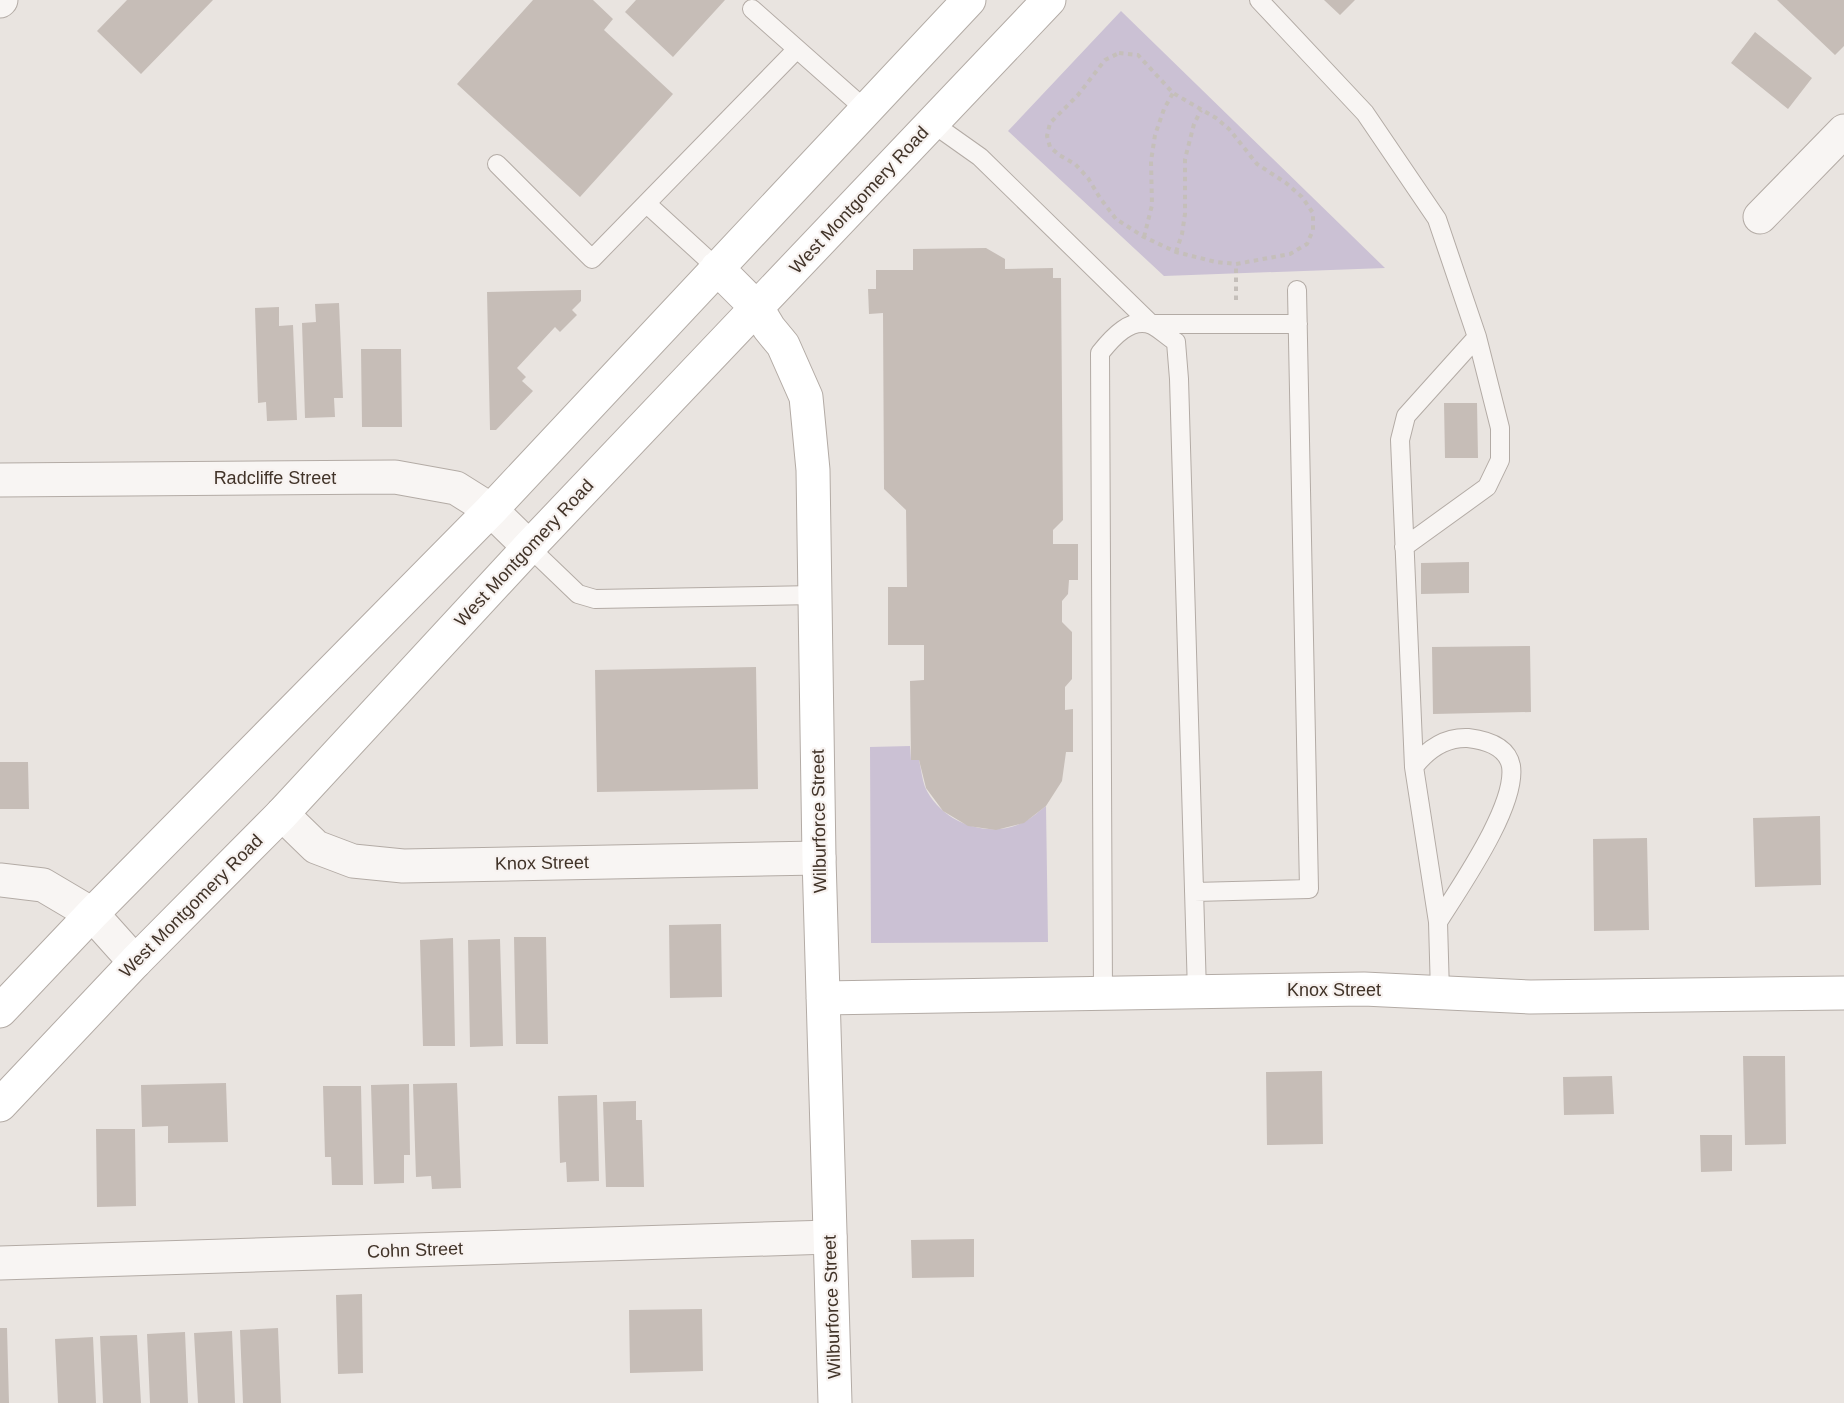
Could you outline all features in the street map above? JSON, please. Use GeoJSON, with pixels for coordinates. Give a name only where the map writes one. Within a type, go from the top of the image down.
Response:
{"type":"FeatureCollection","features":[{"type":"Feature","properties":{"kind":"main road"},"geometry":{"type":"LineString","coordinates":[[0,1011],[92,914],[490,510],[969,0]]}},
{"type":"Feature","properties":{"kind":"main road","name":"West Montgomery Road"},"geometry":{"type":"LineString","coordinates":[[0,1106],[135,962],[282,814],[529,547],[1049,0]]}},
{"type":"Feature","properties":{"kind":"main road","name":"Wilburforce Street"},"geometry":{"type":"LineString","coordinates":[[717,268],[757,308],[783,345],[806,397],[813,470],[819,858],[835,1403]]}},
{"type":"Feature","properties":{"kind":"main road","name":"Knox Street"},"geometry":{"type":"LineString","coordinates":[[824,998],[1364,989],[1530,997],[1844,993]]}},
{"type":"Feature","properties":{"kind":"street"},"geometry":{"type":"LineString","coordinates":[[1760,218],[1844,131]]}},
{"type":"Feature","properties":{"kind":"street","name":"Radcliffe Street"},"geometry":{"type":"LineString","coordinates":[[0,480],[395,477],[456,488],[490,510],[529,547]]}},
{"type":"Feature","properties":{"kind":"street","name":"Knox Street"},"geometry":{"type":"LineString","coordinates":[[282,814],[316,847],[353,861],[403,866],[819,858]]}},
{"type":"Feature","properties":{"kind":"street"},"geometry":{"type":"LineString","coordinates":[[0,880],[43,885],[92,914],[135,962]]}},
{"type":"Feature","properties":{"kind":"street","name":"Cohn Street"},"geometry":{"type":"LineString","coordinates":[[0,1263],[830,1238]]}},
{"type":"Feature","properties":{"kind":"lane"},"geometry":{"type":"LineString","coordinates":[[1258,0],[1365,113],[1437,219],[1477,337],[1500,428],[1500,460],[1487,487],[1404,547]]}},
{"type":"Feature","properties":{"kind":"lane"},"geometry":{"type":"LineString","coordinates":[[752,9],[866,110]]}},
{"type":"Feature","properties":{"kind":"lane"},"geometry":{"type":"LineString","coordinates":[[497,164],[592,259],[797,49]]}},
{"type":"Feature","properties":{"kind":"lane"},"geometry":{"type":"LineString","coordinates":[[933,123],[980,157],[1151,324],[1176,342],[1179,379],[1197,992]]}},
{"type":"Feature","properties":{"kind":"lane"},"geometry":{"type":"LineString","coordinates":[[647,204],[717,268]]}},
{"type":"Feature","properties":{"kind":"lane"},"geometry":{"type":"LineString","coordinates":[[1194,892],[1309,888],[1297,290]]}},
{"type":"Feature","properties":{"kind":"lane"},"geometry":{"type":"LineString","coordinates":[[1103,993],[1100,353],[1111,340],[1131,325],[1298,324]]}},
{"type":"Feature","properties":{"kind":"lane"},"geometry":{"type":"LineString","coordinates":[[1440,993],[1438,922],[1414,767],[1400,440],[1406,416],[1477,337]]}},
{"type":"Feature","properties":{"kind":"lane"},"geometry":{"type":"LineString","coordinates":[[529,547],[578,594],[595,599],[815,596]]}},
{"type":"Feature","properties":{"kind":"lane"},"geometry":{"type":"LineString","coordinates":[[1414,767],[1431,748],[1451,739],[1466,738],[1496,745],[1505,754],[1510,766],[1509,785],[1504,804],[1490,836],[1438,922]]}},
{"type":"Feature","properties":{"kind":"path"},"geometry":{"type":"LineString","coordinates":[[1119,53],[1138,55],[1173,93],[1216,118],[1229,129],[1257,164],[1302,197],[1312,213],[1313,230],[1307,244],[1290,254],[1236,264],[1216,262],[1176,252],[1144,237],[1116,219],[1088,178],[1075,164],[1050,147],[1047,136],[1050,123],[1078,95],[1105,60],[1119,53]]}},
{"type":"Feature","properties":{"kind":"path"},"geometry":{"type":"LineString","coordinates":[[1144,237],[1152,205],[1150,161],[1155,135],[1164,109],[1173,93]]}},
{"type":"Feature","properties":{"kind":"path"},"geometry":{"type":"LineString","coordinates":[[1176,252],[1185,214],[1185,159],[1194,124],[1201,110]]}},
{"type":"Feature","properties":{"kind":"path"},"geometry":{"type":"LineString","coordinates":[[1236,264],[1236,324]]}},
{"type":"Feature","properties":{"kind":"shaded area"},"geometry":{"type":"Polygon","coordinates":[[[1121,11],[1385,268],[1164,276],[1008,131],[1121,11]]]}},
{"type":"Feature","properties":{"kind":"shaded area"},"geometry":{"type":"Polygon","coordinates":[[[910,746],[911,760],[919,760],[923,781],[932,800],[954,819],[967,825],[996,829],[1010,827],[1027,820],[1046,806],[1048,942],[871,943],[870,747],[910,746]]]}},
{"type":"Feature","properties":{"kind":"building"},"geometry":{"type":"Polygon","coordinates":[[[127,0],[213,0],[141,74],[97,31],[127,0]]]}},
{"type":"Feature","properties":{"kind":"building"},"geometry":{"type":"Polygon","coordinates":[[[533,0],[593,0],[613,19],[604,30],[673,94],[580,197],[457,84],[533,0]]]}},
{"type":"Feature","properties":{"kind":"building"},"geometry":{"type":"Polygon","coordinates":[[[636,0],[725,0],[673,57],[625,12],[636,0]]]}},
{"type":"Feature","properties":{"kind":"building"},"geometry":{"type":"Polygon","coordinates":[[[1324,0],[1355,0],[1340,15],[1324,0]]]}},
{"type":"Feature","properties":{"kind":"building"},"geometry":{"type":"Polygon","coordinates":[[[1777,0],[1844,0],[1844,46],[1835,55],[1777,0]]]}},
{"type":"Feature","properties":{"kind":"building"},"geometry":{"type":"Polygon","coordinates":[[[1755,32],[1812,78],[1788,109],[1731,63],[1755,32]]]}},
{"type":"Feature","properties":{"kind":"building"},"geometry":{"type":"Polygon","coordinates":[[[986,248],[1005,259],[1005,269],[1053,268],[1053,278],[1061,278],[1063,520],[1053,530],[1053,544],[1078,544],[1078,580],[1069,580],[1068,594],[1062,601],[1062,622],[1072,632],[1072,679],[1065,687],[1065,710],[1073,709],[1073,752],[1066,752],[1062,781],[1046,806],[1024,823],[996,830],[968,826],[943,811],[926,788],[919,760],[911,760],[910,681],[924,680],[924,645],[888,645],[888,587],[907,587],[906,510],[884,489],[883,313],[869,314],[868,289],[876,289],[876,270],[913,270],[913,249],[986,248]]]}},
{"type":"Feature","properties":{"kind":"building"},"geometry":{"type":"Polygon","coordinates":[[[581,290],[581,301],[572,310],[577,315],[560,332],[555,327],[517,368],[526,377],[522,381],[533,391],[496,430],[490,430],[487,292],[581,290]]]}},
{"type":"Feature","properties":{"kind":"building"},"geometry":{"type":"Polygon","coordinates":[[[339,303],[343,398],[334,398],[335,417],[305,418],[302,323],[316,322],[315,304],[339,303]]]}},
{"type":"Feature","properties":{"kind":"building"},"geometry":{"type":"Polygon","coordinates":[[[279,307],[279,326],[293,325],[297,420],[267,421],[266,402],[258,403],[255,308],[279,307]]]}},
{"type":"Feature","properties":{"kind":"building"},"geometry":{"type":"Polygon","coordinates":[[[361,349],[401,349],[402,427],[362,427],[361,349]]]}},
{"type":"Feature","properties":{"kind":"building"},"geometry":{"type":"Polygon","coordinates":[[[1444,403],[1477,403],[1478,458],[1445,458],[1444,403]]]}},
{"type":"Feature","properties":{"kind":"building"},"geometry":{"type":"Polygon","coordinates":[[[1469,562],[1469,593],[1421,594],[1421,563],[1469,562]]]}},
{"type":"Feature","properties":{"kind":"building"},"geometry":{"type":"Polygon","coordinates":[[[1530,646],[1531,712],[1433,714],[1432,647],[1530,646]]]}},
{"type":"Feature","properties":{"kind":"building"},"geometry":{"type":"Polygon","coordinates":[[[756,667],[758,789],[597,792],[595,670],[756,667]]]}},
{"type":"Feature","properties":{"kind":"building"},"geometry":{"type":"Polygon","coordinates":[[[0,762],[28,762],[29,809],[0,809],[0,762]]]}},
{"type":"Feature","properties":{"kind":"building"},"geometry":{"type":"Polygon","coordinates":[[[1820,816],[1821,885],[1755,887],[1753,818],[1820,816]]]}},
{"type":"Feature","properties":{"kind":"building"},"geometry":{"type":"Polygon","coordinates":[[[1647,838],[1649,930],[1594,931],[1593,839],[1647,838]]]}},
{"type":"Feature","properties":{"kind":"building"},"geometry":{"type":"Polygon","coordinates":[[[721,924],[722,997],[670,998],[669,925],[721,924]]]}},
{"type":"Feature","properties":{"kind":"building"},"geometry":{"type":"Polygon","coordinates":[[[514,937],[546,937],[548,1044],[516,1044],[514,937]]]}},
{"type":"Feature","properties":{"kind":"building"},"geometry":{"type":"Polygon","coordinates":[[[453,938],[455,1046],[423,1046],[420,940],[453,938]]]}},
{"type":"Feature","properties":{"kind":"building"},"geometry":{"type":"Polygon","coordinates":[[[500,939],[503,1046],[470,1047],[468,940],[500,939]]]}},
{"type":"Feature","properties":{"kind":"building"},"geometry":{"type":"Polygon","coordinates":[[[1743,1056],[1785,1056],[1786,1144],[1745,1145],[1743,1056]]]}},
{"type":"Feature","properties":{"kind":"building"},"geometry":{"type":"Polygon","coordinates":[[[1322,1071],[1323,1144],[1267,1145],[1266,1072],[1322,1071]]]}},
{"type":"Feature","properties":{"kind":"building"},"geometry":{"type":"Polygon","coordinates":[[[1612,1076],[1614,1114],[1564,1115],[1563,1077],[1612,1076]]]}},
{"type":"Feature","properties":{"kind":"building"},"geometry":{"type":"Polygon","coordinates":[[[226,1083],[228,1142],[168,1143],[168,1126],[142,1127],[141,1085],[226,1083]]]}},
{"type":"Feature","properties":{"kind":"building"},"geometry":{"type":"Polygon","coordinates":[[[457,1083],[461,1188],[432,1189],[431,1176],[416,1177],[413,1084],[457,1083]]]}},
{"type":"Feature","properties":{"kind":"building"},"geometry":{"type":"Polygon","coordinates":[[[409,1084],[410,1155],[404,1155],[404,1183],[374,1184],[371,1085],[409,1084]]]}},
{"type":"Feature","properties":{"kind":"building"},"geometry":{"type":"Polygon","coordinates":[[[323,1086],[361,1086],[363,1185],[332,1185],[331,1157],[325,1157],[323,1086]]]}},
{"type":"Feature","properties":{"kind":"building"},"geometry":{"type":"Polygon","coordinates":[[[597,1095],[599,1181],[567,1182],[566,1162],[560,1163],[558,1096],[597,1095]]]}},
{"type":"Feature","properties":{"kind":"building"},"geometry":{"type":"Polygon","coordinates":[[[636,1101],[636,1120],[642,1120],[644,1187],[606,1187],[603,1102],[636,1101]]]}},
{"type":"Feature","properties":{"kind":"building"},"geometry":{"type":"Polygon","coordinates":[[[96,1129],[135,1129],[136,1206],[97,1207],[96,1129]]]}},
{"type":"Feature","properties":{"kind":"building"},"geometry":{"type":"Polygon","coordinates":[[[1700,1135],[1732,1135],[1732,1171],[1701,1172],[1700,1135]]]}},
{"type":"Feature","properties":{"kind":"building"},"geometry":{"type":"Polygon","coordinates":[[[974,1239],[974,1277],[912,1278],[911,1240],[974,1239]]]}},
{"type":"Feature","properties":{"kind":"building"},"geometry":{"type":"Polygon","coordinates":[[[362,1294],[363,1373],[338,1374],[336,1295],[362,1294]]]}},
{"type":"Feature","properties":{"kind":"building"},"geometry":{"type":"Polygon","coordinates":[[[702,1309],[703,1371],[630,1373],[629,1310],[702,1309]]]}},
{"type":"Feature","properties":{"kind":"building"},"geometry":{"type":"Polygon","coordinates":[[[0,1328],[7,1328],[9,1403],[0,1403],[0,1328]]]}},
{"type":"Feature","properties":{"kind":"building"},"geometry":{"type":"Polygon","coordinates":[[[278,1328],[281,1403],[243,1403],[240,1330],[278,1328]]]}},
{"type":"Feature","properties":{"kind":"building"},"geometry":{"type":"Polygon","coordinates":[[[232,1331],[235,1403],[198,1403],[194,1333],[232,1331]]]}},
{"type":"Feature","properties":{"kind":"building"},"geometry":{"type":"Polygon","coordinates":[[[185,1332],[188,1403],[150,1403],[147,1334],[185,1332]]]}},
{"type":"Feature","properties":{"kind":"building"},"geometry":{"type":"Polygon","coordinates":[[[137,1335],[141,1403],[103,1403],[100,1336],[137,1335]]]}},
{"type":"Feature","properties":{"kind":"building"},"geometry":{"type":"Polygon","coordinates":[[[93,1337],[96,1403],[58,1403],[55,1339],[93,1337]]]}}]}
